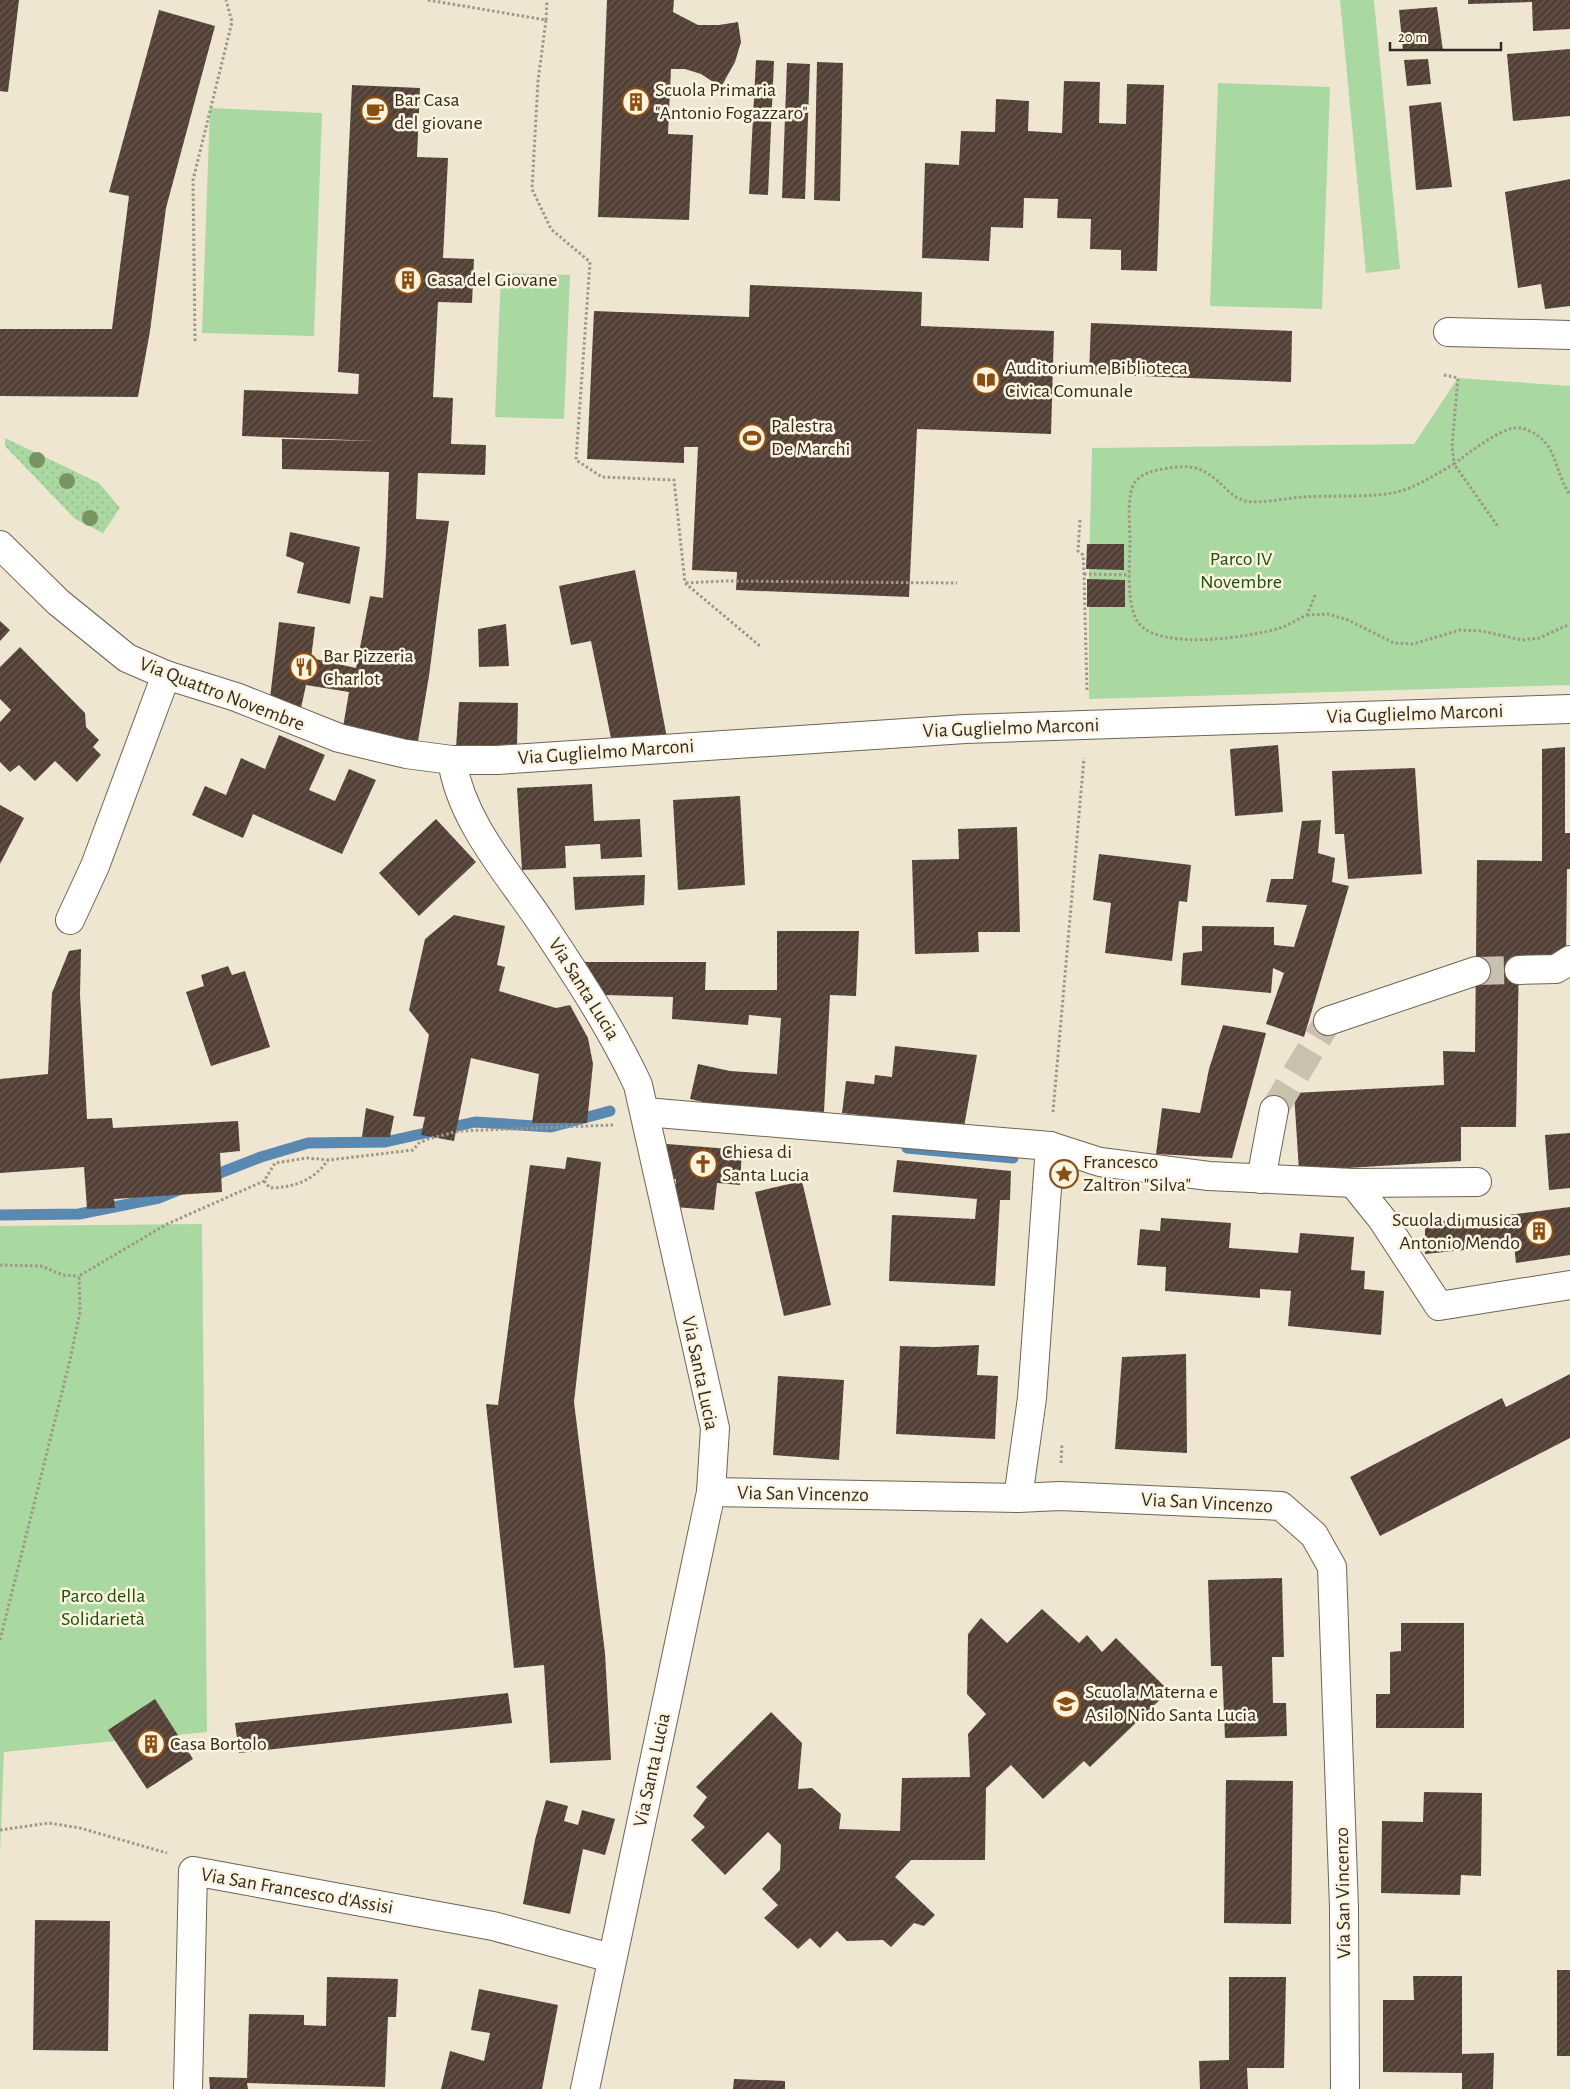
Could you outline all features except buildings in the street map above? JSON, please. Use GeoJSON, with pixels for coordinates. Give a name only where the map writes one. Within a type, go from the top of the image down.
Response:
{"type":"FeatureCollection","features":[{"type":"Feature","properties":{"kind":"street"},"geometry":{"type":"LineString","coordinates":[[1448,332],[1570,335]]}},
{"type":"Feature","properties":{"kind":"street","name":"Via Quattro Novembre"},"geometry":{"type":"LineString","coordinates":[[0,545],[58,602],[127,658],[166,675],[236,697],[339,738],[406,754],[452,760]]}},
{"type":"Feature","properties":{"kind":"street"},"geometry":{"type":"LineString","coordinates":[[70,920],[95,866],[166,675]]}},
{"type":"Feature","properties":{"kind":"street","name":"Via Guglielmo Marconi"},"geometry":{"type":"LineString","coordinates":[[452,760],[497,760],[964,729],[1570,710]]}},
{"type":"Feature","properties":{"kind":"street","name":"Via Santa Lucia"},"geometry":{"type":"LineString","coordinates":[[452,760],[454,772],[469,817],[544,927],[620,1047],[638,1085],[715,1428],[712,1492],[611,1958],[585,2089]]}},
{"type":"Feature","properties":{"kind":"street"},"geometry":{"type":"LineString","coordinates":[[1519,970],[1556,969],[1570,960]]}},
{"type":"Feature","properties":{"kind":"street"},"geometry":{"type":"LineString","coordinates":[[1328,1021],[1476,971]]}},
{"type":"Feature","properties":{"kind":"street"},"geometry":{"type":"LineString","coordinates":[[1261,1178],[1274,1110]]}},
{"type":"Feature","properties":{"kind":"street"},"geometry":{"type":"LineString","coordinates":[[646,1119],[1050,1146],[1100,1162],[1209,1176],[1353,1183],[1478,1182]]}},
{"type":"Feature","properties":{"kind":"street"},"geometry":{"type":"LineString","coordinates":[[1018,1498],[1032,1398],[1050,1146]]}},
{"type":"Feature","properties":{"kind":"street"},"geometry":{"type":"LineString","coordinates":[[1353,1183],[1382,1219],[1439,1306],[1570,1285]]}},
{"type":"Feature","properties":{"kind":"street","name":"Via San Vincenzo"},"geometry":{"type":"LineString","coordinates":[[712,1492],[1018,1498],[1060,1496],[1281,1506],[1314,1535],[1332,1567],[1344,1908],[1345,2089]]}},
{"type":"Feature","properties":{"kind":"street","name":"Via San Francesco d'Assisi"},"geometry":{"type":"LineString","coordinates":[[188,2089],[193,1871],[493,1926],[611,1958]]}},
{"type":"Feature","properties":{"kind":"path"},"geometry":{"type":"LineString","coordinates":[[195,341],[193,180],[232,22],[226,0]]}},
{"type":"Feature","properties":{"kind":"path"},"geometry":{"type":"LineString","coordinates":[[428,0],[546,20]]}},
{"type":"Feature","properties":{"kind":"path"},"geometry":{"type":"LineString","coordinates":[[547,0],[538,81],[532,189],[551,229],[590,262],[576,460],[602,476],[674,480],[685,583],[760,646]]}},
{"type":"Feature","properties":{"kind":"path"},"geometry":{"type":"LineString","coordinates":[[1444,375],[1458,378],[1452,446],[1454,464],[1499,528]]}},
{"type":"Feature","properties":{"kind":"path"},"geometry":{"type":"LineString","coordinates":[[1570,495],[1562,483],[1549,448],[1537,435],[1525,429],[1515,428],[1475,448],[1454,464],[1397,492],[1246,501],[1229,492],[1217,480],[1198,467],[1177,467],[1148,472],[1136,481],[1131,489],[1130,575],[1132,605],[1136,619],[1142,627],[1162,636],[1214,639],[1245,635],[1282,627],[1307,614],[1328,614],[1348,620],[1394,643],[1413,644],[1460,630],[1482,631],[1522,640],[1539,638],[1570,624]]}},
{"type":"Feature","properties":{"kind":"path"},"geometry":{"type":"LineString","coordinates":[[1050,1146],[1087,725],[1086,574],[1083,555],[1078,551],[1080,520]]}},
{"type":"Feature","properties":{"kind":"path"},"geometry":{"type":"LineString","coordinates":[[1086,574],[1130,575]]}},
{"type":"Feature","properties":{"kind":"path"},"geometry":{"type":"LineString","coordinates":[[685,583],[724,581],[957,583]]}},
{"type":"Feature","properties":{"kind":"path"},"geometry":{"type":"LineString","coordinates":[[1307,614],[1315,595]]}},
{"type":"Feature","properties":{"kind":"path"},"geometry":{"type":"LineString","coordinates":[[0,1265],[41,1266],[63,1276],[79,1276],[167,1224],[264,1181],[275,1163],[307,1158],[329,1160],[413,1150],[419,1143],[428,1139],[459,1131],[612,1125],[646,1119]]}},
{"type":"Feature","properties":{"kind":"path"},"geometry":{"type":"LineString","coordinates":[[264,1181],[270,1188],[287,1187],[304,1182],[320,1171],[329,1160]]}},
{"type":"Feature","properties":{"kind":"path"},"geometry":{"type":"LineString","coordinates":[[0,1640],[70,1360],[80,1312],[79,1276]]}},
{"type":"Feature","properties":{"kind":"path"},"geometry":{"type":"LineString","coordinates":[[0,1830],[49,1823],[80,1828],[171,1854],[193,1871]]}},
{"type":"Feature","properties":{"kind":"green space"},"geometry":{"type":"Polygon","coordinates":[[[1340,0],[1374,0],[1400,269],[1366,273],[1340,0]]]}},
{"type":"Feature","properties":{"kind":"green space"},"geometry":{"type":"Polygon","coordinates":[[[1218,83],[1330,87],[1322,309],[1210,306],[1218,83]]]}},
{"type":"Feature","properties":{"kind":"green space"},"geometry":{"type":"Polygon","coordinates":[[[210,108],[322,113],[314,336],[202,333],[210,108]]]}},
{"type":"Feature","properties":{"kind":"green space"},"geometry":{"type":"Polygon","coordinates":[[[501,273],[570,275],[564,419],[495,417],[501,273]]]}},
{"type":"Feature","properties":{"kind":"green space","name":"Parco IV Novembre"},"geometry":{"type":"Polygon","coordinates":[[[1458,378],[1570,386],[1570,685],[1089,699],[1092,448],[1414,444],[1458,378]]]}},
{"type":"Feature","properties":{"kind":"green space"},"geometry":{"type":"Polygon","coordinates":[[[5,438],[99,483],[120,508],[103,533],[75,519],[5,446],[5,438]]]}},
{"type":"Feature","properties":{"kind":"green space","name":"Parco della Solidarietà"},"geometry":{"type":"Polygon","coordinates":[[[202,1224],[207,1732],[4,1752],[0,1854],[0,1226],[202,1224]]]}},
{"type":"Feature","properties":{"kind":"waterway"},"geometry":{"type":"LineString","coordinates":[[207,1178],[261,1157],[308,1143],[385,1142],[475,1122],[551,1127],[610,1111]]}},
{"type":"Feature","properties":{"kind":"waterway"},"geometry":{"type":"LineString","coordinates":[[907,1148],[1013,1158]]}},
{"type":"Feature","properties":{"kind":"waterway"},"geometry":{"type":"LineString","coordinates":[[0,1215],[79,1214],[159,1198],[179,1190]]}},
{"type":"Feature","properties":{"kind":"tunnel"},"geometry":{"type":"LineString","coordinates":[[1476,971],[1519,970]]}},
{"type":"Feature","properties":{"kind":"tunnel"},"geometry":{"type":"LineString","coordinates":[[1274,1110],[1328,1021]]}},
{"type":"Feature","properties":{"kind":"place","name":"Scuola Primaria \"Antonio Fogazzaro\""},"geometry":{"type":"Point","coordinates":[636,102]}},
{"type":"Feature","properties":{"kind":"place","name":"Bar Casa del giovane"},"geometry":{"type":"Point","coordinates":[375,111]}},
{"type":"Feature","properties":{"kind":"place","name":"Casa del Giovane"},"geometry":{"type":"Point","coordinates":[408,280]}},
{"type":"Feature","properties":{"kind":"place","name":"Auditorium e Biblioteca Civica Comunale"},"geometry":{"type":"Point","coordinates":[986,380]}},
{"type":"Feature","properties":{"kind":"place","name":"Palestra De Marchi"},"geometry":{"type":"Point","coordinates":[752,438]}},
{"type":"Feature","properties":{"kind":"place","name":"Bar Pizzeria Charlot"},"geometry":{"type":"Point","coordinates":[304,667]}},
{"type":"Feature","properties":{"kind":"place","name":"Chiesa di Santa Lucia"},"geometry":{"type":"Point","coordinates":[703,1164]}},
{"type":"Feature","properties":{"kind":"place","name":"Francesco Zaltron \"Silva\""},"geometry":{"type":"Point","coordinates":[1064,1174]}},
{"type":"Feature","properties":{"kind":"place","name":"Scuola di musica Antonio Mendo"},"geometry":{"type":"Point","coordinates":[1539,1231]}},
{"type":"Feature","properties":{"kind":"place","name":"Scuola Materna e Asilo Nido Santa Lucia"},"geometry":{"type":"Point","coordinates":[1066,1704]}},
{"type":"Feature","properties":{"kind":"place","name":"Casa Bortolo"},"geometry":{"type":"Point","coordinates":[151,1744]}}]}
